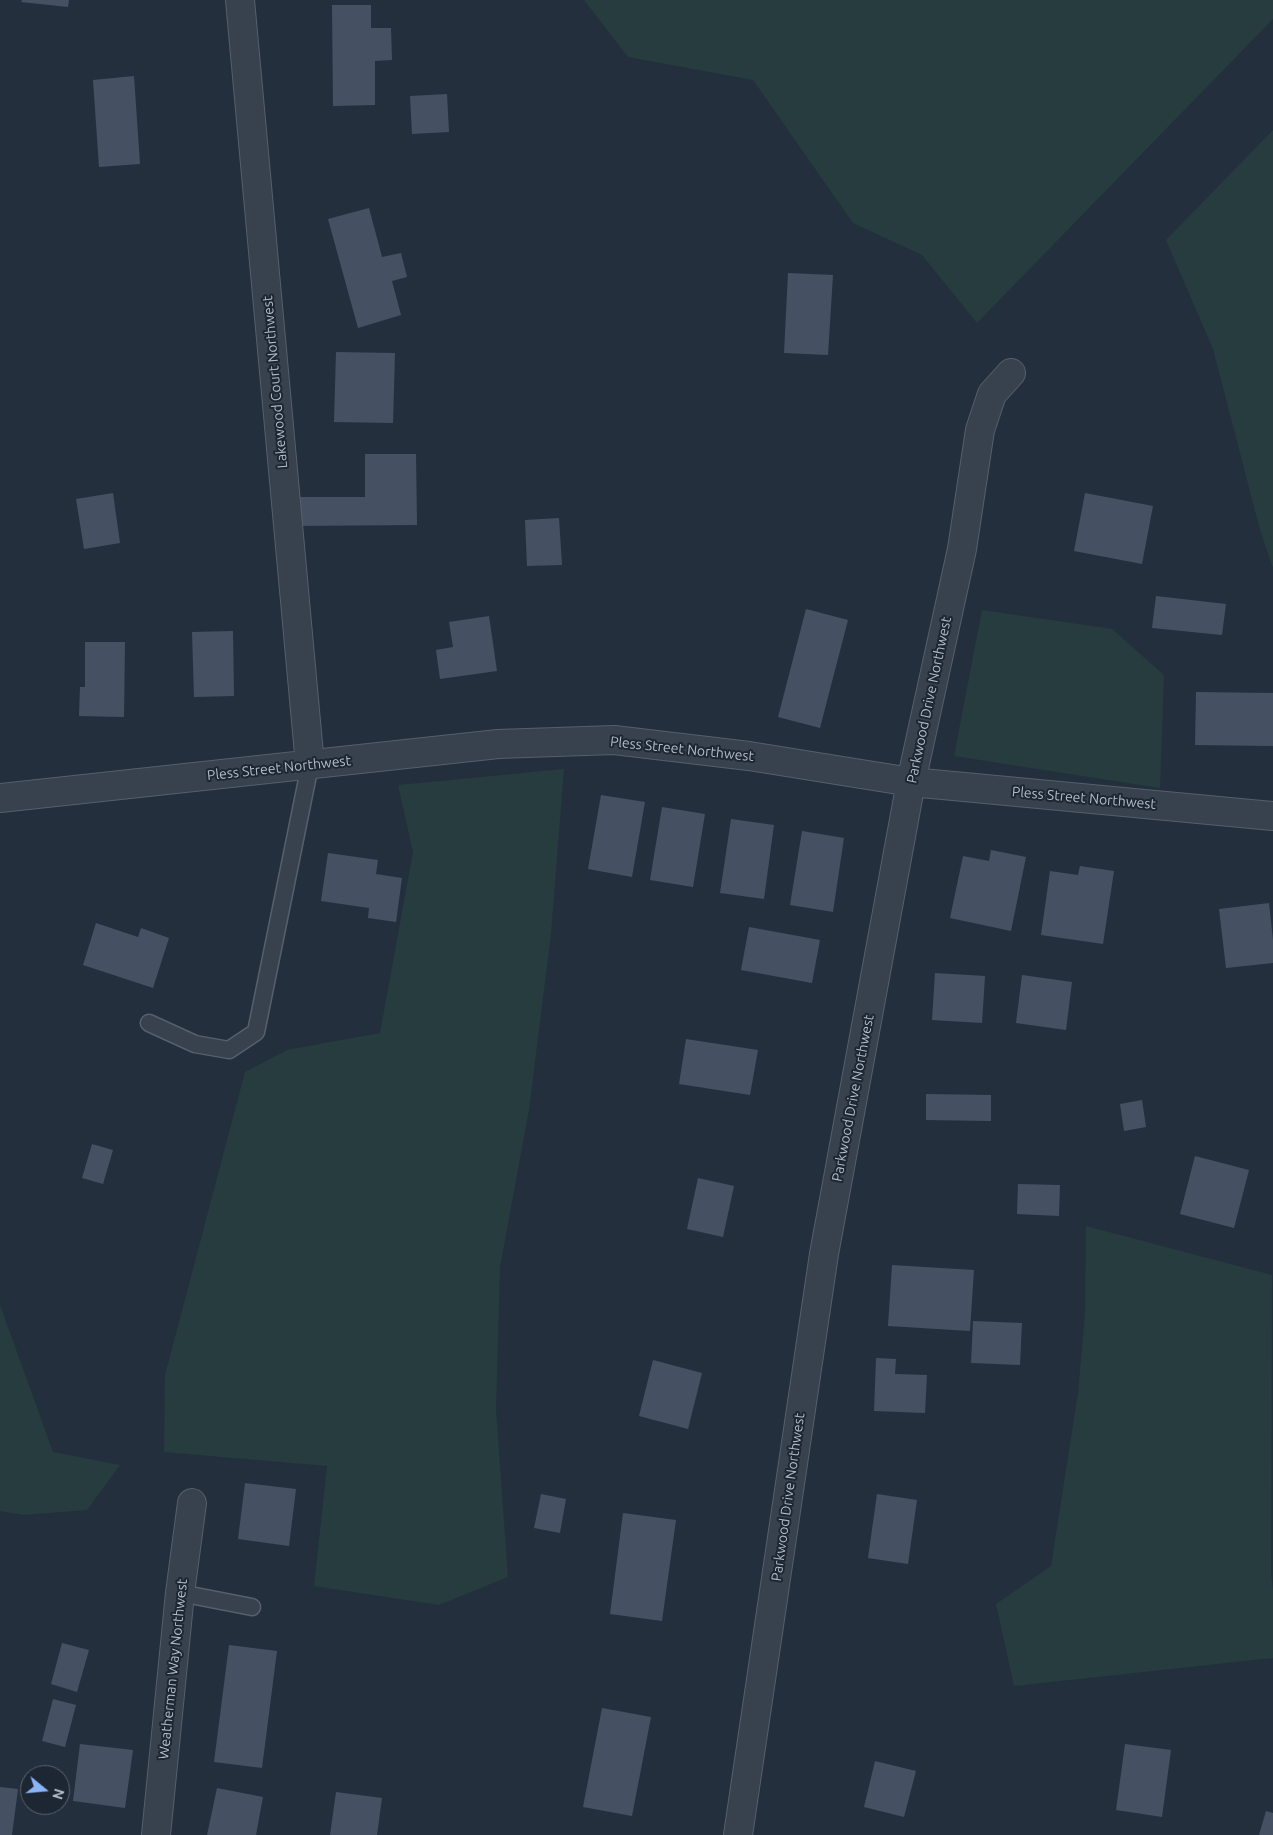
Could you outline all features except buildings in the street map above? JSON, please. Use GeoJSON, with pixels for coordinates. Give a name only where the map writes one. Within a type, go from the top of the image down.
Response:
{"type":"FeatureCollection","features":[{"type":"Feature","properties":{"kind":"street","name":"Lakewood Court Northwest"},"geometry":{"type":"LineString","coordinates":[[240,0],[310,765]]}},
{"type":"Feature","properties":{"kind":"street","name":"Parkwood Drive Northwest"},"geometry":{"type":"LineString","coordinates":[[738,1835],[824,1254],[911,782],[962,549],[980,430],[992,394],[1011,372]]}},
{"type":"Feature","properties":{"kind":"street","name":"Pless Street Northwest"},"geometry":{"type":"LineString","coordinates":[[0,798],[498,744],[614,740],[748,756],[911,782],[1273,816]]}},
{"type":"Feature","properties":{"kind":"street","name":"Weatherman Way Northwest"},"geometry":{"type":"LineString","coordinates":[[156,1835],[180,1592],[192,1503]]}},
{"type":"Feature","properties":{"kind":"lane"},"geometry":{"type":"LineString","coordinates":[[149,1024],[195,1044],[229,1050],[256,1032],[310,765]]}},
{"type":"Feature","properties":{"kind":"lane"},"geometry":{"type":"LineString","coordinates":[[180,1592],[252,1607]]}},
{"type":"Feature","properties":{"kind":"green space"},"geometry":{"type":"Polygon","coordinates":[[[584,0],[1273,0],[1273,19],[977,323],[922,255],[853,223],[753,80],[628,57],[584,0]]]}},
{"type":"Feature","properties":{"kind":"green space"},"geometry":{"type":"Polygon","coordinates":[[[1273,130],[1273,568],[1260,530],[1213,349],[1166,240],[1273,130]]]}},
{"type":"Feature","properties":{"kind":"green space"},"geometry":{"type":"Polygon","coordinates":[[[982,610],[1112,629],[1164,675],[1160,788],[954,756],[982,610]]]}},
{"type":"Feature","properties":{"kind":"green space"},"geometry":{"type":"Polygon","coordinates":[[[564,769],[551,934],[529,1110],[500,1267],[496,1409],[508,1577],[439,1605],[314,1586],[327,1466],[164,1452],[165,1375],[245,1072],[287,1050],[380,1033],[413,852],[398,785],[564,769]]]}},
{"type":"Feature","properties":{"kind":"green space"},"geometry":{"type":"Polygon","coordinates":[[[1086,1226],[1272,1275],[1271,1574],[1273,1590],[1273,1658],[1014,1686],[996,1604],[1051,1566],[1078,1393],[1085,1313],[1086,1226]]]}},
{"type":"Feature","properties":{"kind":"green space"},"geometry":{"type":"Polygon","coordinates":[[[0,1305],[53,1452],[120,1465],[87,1510],[23,1515],[0,1511],[0,1305]]]}}]}
